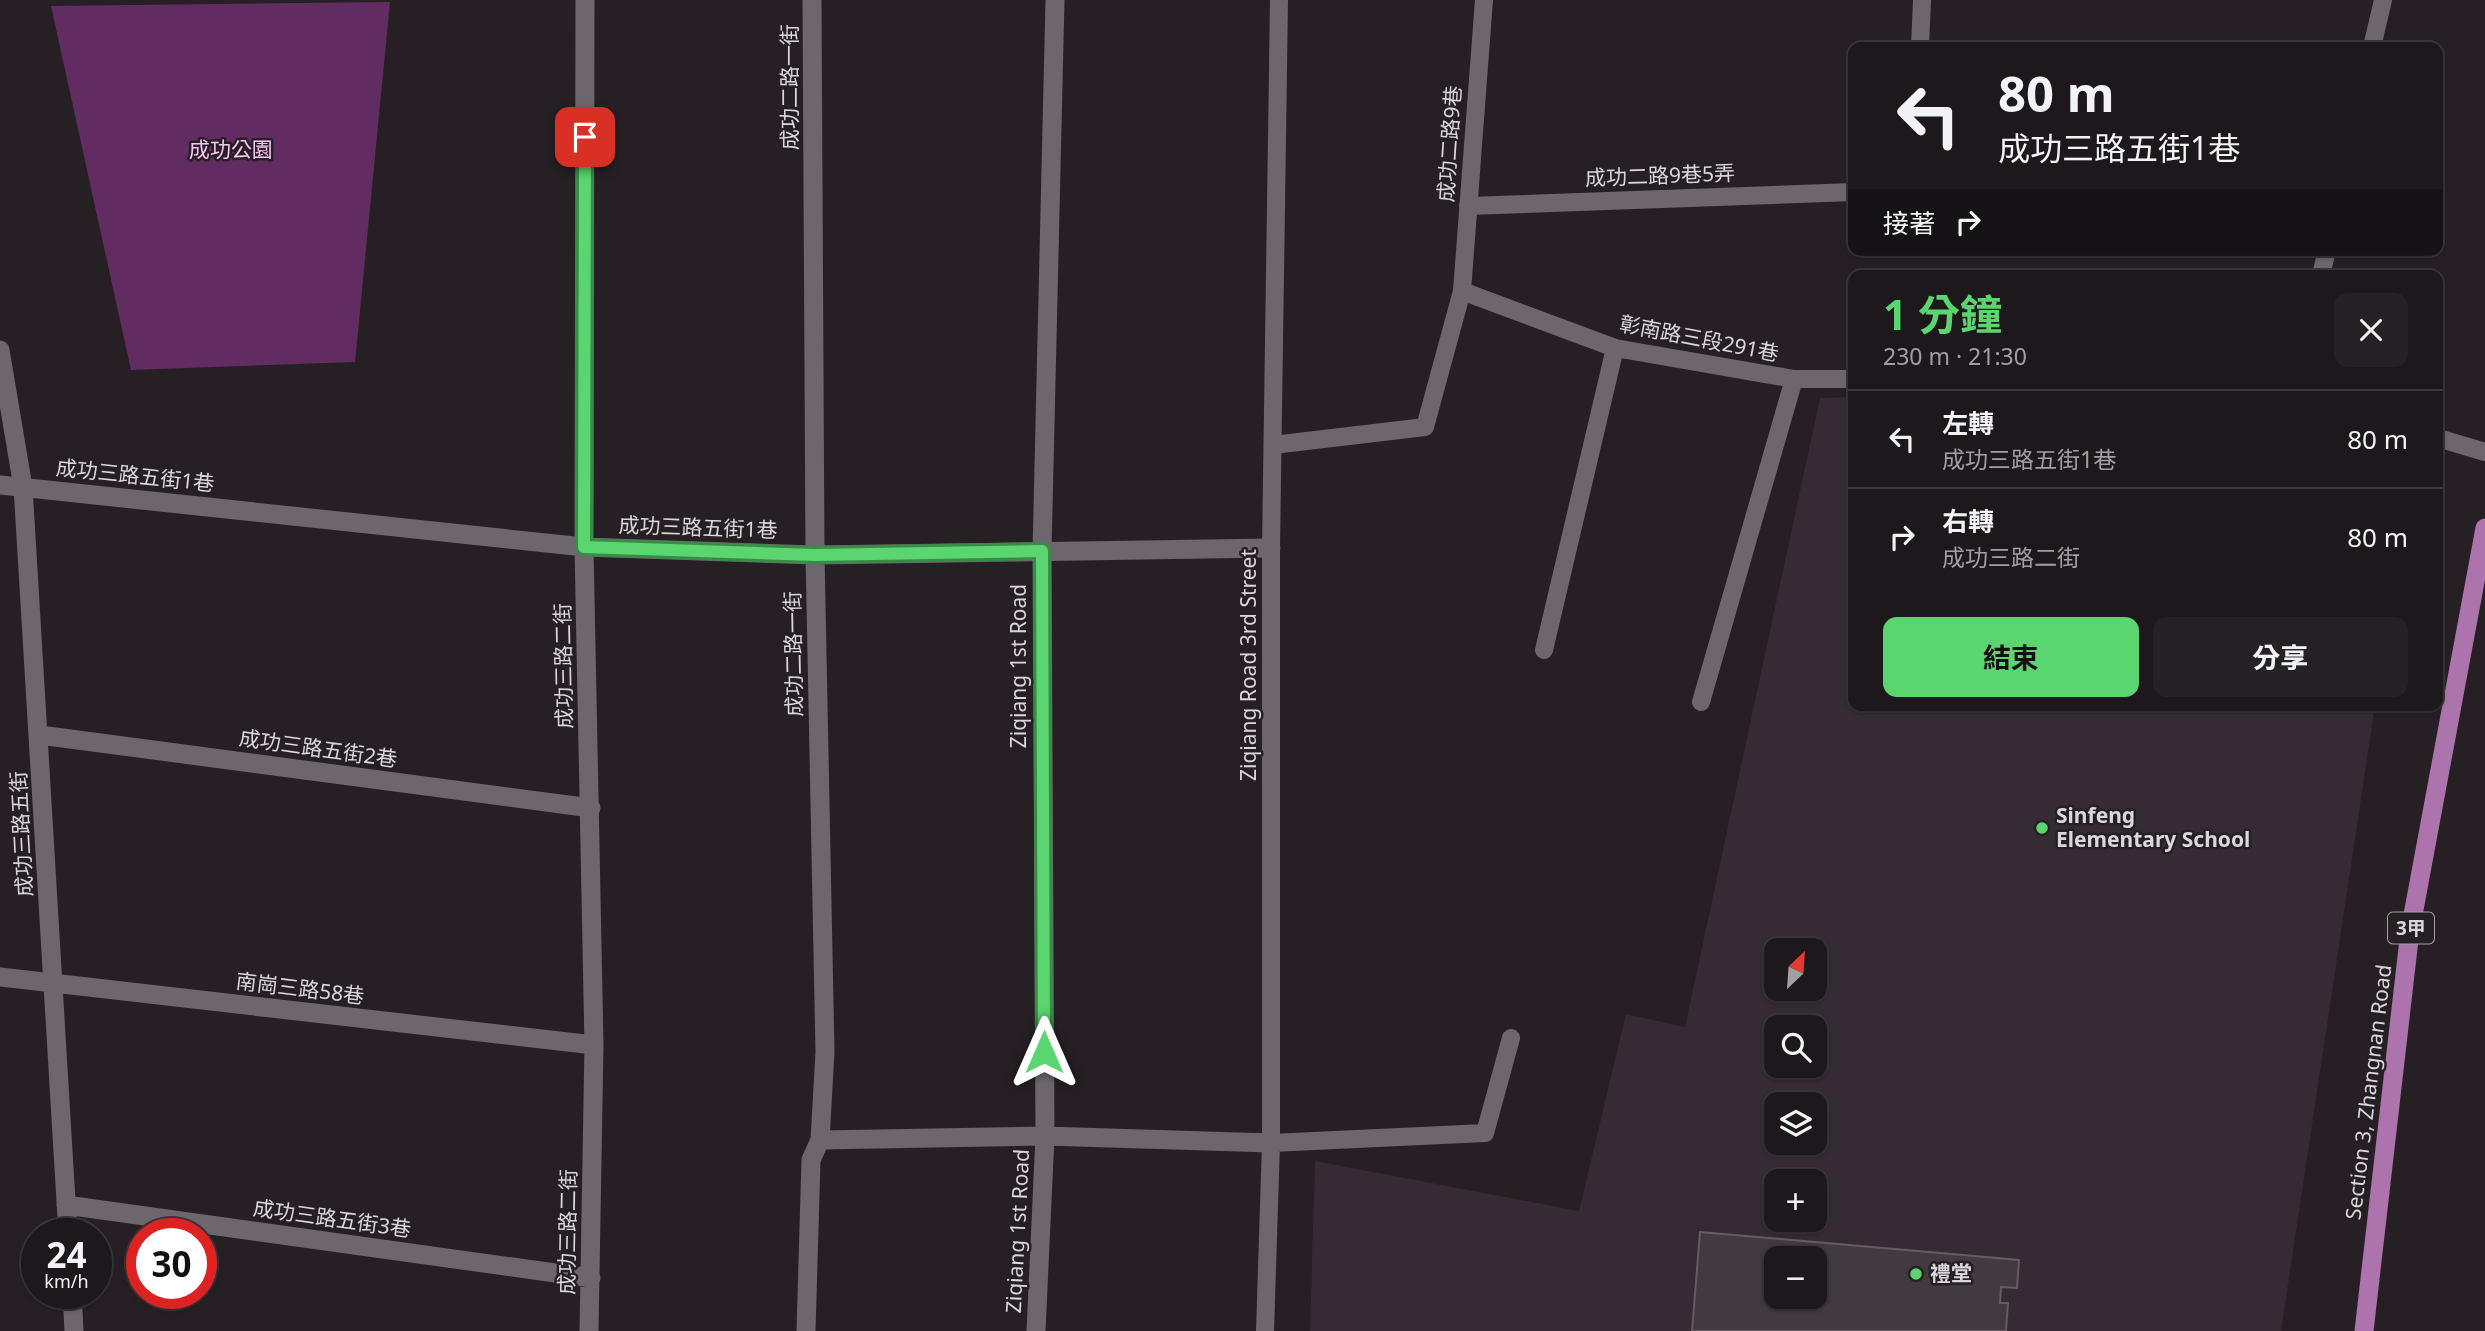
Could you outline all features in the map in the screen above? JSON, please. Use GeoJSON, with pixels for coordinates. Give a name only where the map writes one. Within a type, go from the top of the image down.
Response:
{"type":"FeatureCollection","features":[{"type":"Feature","properties":{"kind":"main road","name":"Section 3, Zhangnan Road"},"geometry":{"type":"LineString","coordinates":[[2364,1331],[2410,931],[2485,528]]}},
{"type":"Feature","properties":{"kind":"street","name":"成功三路二街"},"geometry":{"type":"LineString","coordinates":[[585,0],[584,547],[594,1045],[589,1331]]}},
{"type":"Feature","properties":{"kind":"street","name":"成功二路一街"},"geometry":{"type":"LineString","coordinates":[[806,1331],[811,1160],[820,1140],[825,1052],[815,555],[812,0]]}},
{"type":"Feature","properties":{"kind":"street","name":"Ziqiang 1st Road"},"geometry":{"type":"LineString","coordinates":[[1036,1331],[1045,1136],[1042,551],[1055,0]]}},
{"type":"Feature","properties":{"kind":"street","name":"成功三路五街"},"geometry":{"type":"LineString","coordinates":[[0,350],[23,487],[40,735],[67,1218]]}},
{"type":"Feature","properties":{"kind":"street","name":"成功三路五街1巷"},"geometry":{"type":"LineString","coordinates":[[0,485],[584,547],[815,555],[1271,548]]}},
{"type":"Feature","properties":{"kind":"street","name":"成功三路五街2巷"},"geometry":{"type":"LineString","coordinates":[[40,735],[591,807]]}},
{"type":"Feature","properties":{"kind":"street","name":"南崗三路58巷"},"geometry":{"type":"LineString","coordinates":[[0,977],[594,1045]]}},
{"type":"Feature","properties":{"kind":"street"},"geometry":{"type":"LineString","coordinates":[[820,1140],[1045,1136],[1271,1143]]}},
{"type":"Feature","properties":{"kind":"street","name":"成功三路五街3巷"},"geometry":{"type":"LineString","coordinates":[[66,1205],[590,1278]]}},
{"type":"Feature","properties":{"kind":"street"},"geometry":{"type":"LineString","coordinates":[[73,1309],[74,1331]]}},
{"type":"Feature","properties":{"kind":"lane","name":"Ziqiang Road 3rd Street"},"geometry":{"type":"LineString","coordinates":[[1265,1331],[1271,1143],[1271,548],[1279,0]]}},
{"type":"Feature","properties":{"kind":"lane","name":"成功二路9巷"},"geometry":{"type":"LineString","coordinates":[[1273,445],[1425,427],[1462,291],[1484,0]]}},
{"type":"Feature","properties":{"kind":"lane"},"geometry":{"type":"LineString","coordinates":[[1920,42],[1922,0]]}},
{"type":"Feature","properties":{"kind":"lane"},"geometry":{"type":"LineString","coordinates":[[2373,42],[2383,0]]}},
{"type":"Feature","properties":{"kind":"lane","name":"成功二路9巷5弄"},"geometry":{"type":"LineString","coordinates":[[1468,206],[1848,192]]}},
{"type":"Feature","properties":{"kind":"lane","name":"彰南路三段291巷"},"geometry":{"type":"LineString","coordinates":[[1462,291],[1615,348],[1794,379],[1848,379]]}},
{"type":"Feature","properties":{"kind":"lane"},"geometry":{"type":"LineString","coordinates":[[1544,650],[1615,348]]}},
{"type":"Feature","properties":{"kind":"lane"},"geometry":{"type":"LineString","coordinates":[[1701,702],[1794,379]]}},
{"type":"Feature","properties":{"kind":"lane"},"geometry":{"type":"LineString","coordinates":[[2443,439],[2485,452]]}},
{"type":"Feature","properties":{"kind":"lane"},"geometry":{"type":"LineString","coordinates":[[1271,1143],[1485,1133],[1511,1038]]}},
{"type":"Feature","properties":{"kind":"shaded area","name":"Sinfeng Elementary School"},"geometry":{"type":"Polygon","coordinates":[[[1848,397],[1848,711],[2374,711],[2281,1331],[1310,1331],[1315,1161],[1579,1211],[1626,1014],[1685,1027],[1820,398],[1848,397]]]}},
{"type":"Feature","properties":{"kind":"green space","name":"成功公園"},"geometry":{"type":"Polygon","coordinates":[[[390,2],[355,362],[131,370],[51,6],[390,2]]]}},
{"type":"Feature","properties":{"kind":"building","name":"禮堂"},"geometry":{"type":"Polygon","coordinates":[[[1700,1232],[2019,1260],[2017,1288],[2001,1287],[2000,1303],[2008,1303],[2006,1331],[1692,1331],[1700,1232]]]}},
{"type":"Feature","properties":{"kind":"place","name":"Sinfeng Elementary School"},"geometry":{"type":"Point","coordinates":[2042,828]}},
{"type":"Feature","properties":{"kind":"place","name":"禮堂"},"geometry":{"type":"Point","coordinates":[1916,1274]}},
{"type":"Feature","properties":{"kind":"route"},"geometry":{"type":"LineString","coordinates":[[585,137],[584,547],[815,555],[1042,551],[1044,1052]]}}]}
